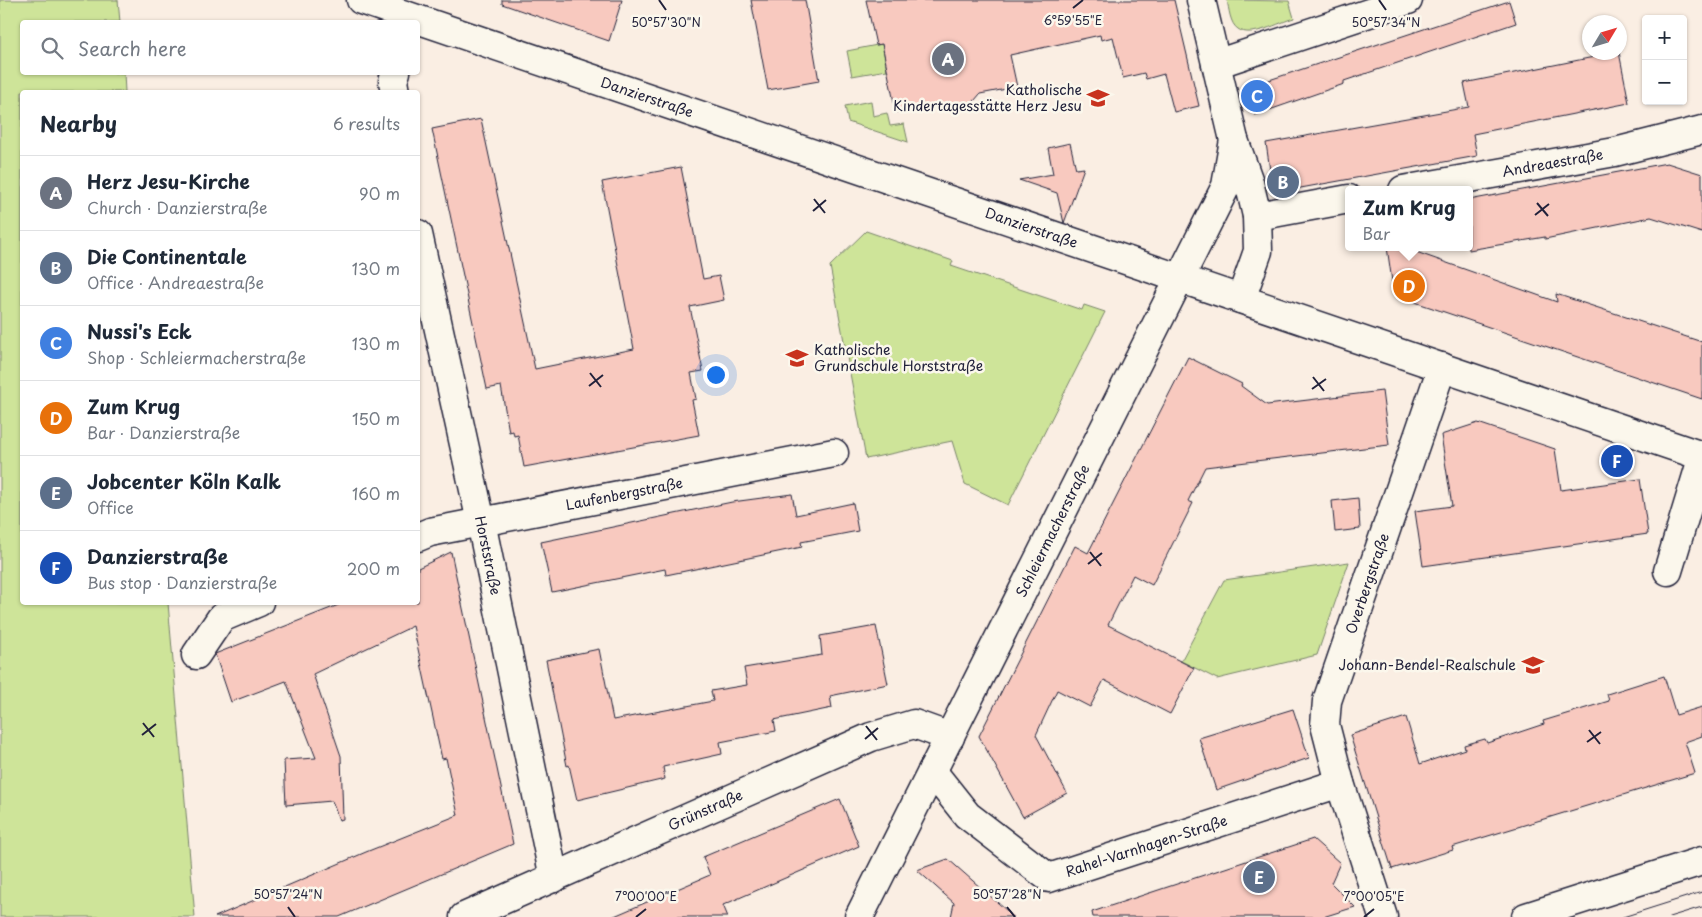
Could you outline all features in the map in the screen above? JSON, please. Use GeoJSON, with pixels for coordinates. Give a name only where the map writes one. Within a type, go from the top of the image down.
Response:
{"type":"FeatureCollection","features":[{"type":"Feature","properties":{"kind":"street","name":"Danzierstraße"},"geometry":{"type":"LineString","coordinates":[[361,0],[411,20]]}},
{"type":"Feature","properties":{"kind":"street","name":"Schleiermacherstraße"},"geometry":{"type":"LineString","coordinates":[[1201,0],[1234,140],[1249,182],[1257,216],[1258,251],[1241,299]]}},
{"type":"Feature","properties":{"kind":"street"},"geometry":{"type":"LineString","coordinates":[[1216,64],[1408,0]]}},
{"type":"Feature","properties":{"kind":"street","name":"Danzierstraße"},"geometry":{"type":"LineString","coordinates":[[420,23],[1442,367],[1702,458]]}},
{"type":"Feature","properties":{"kind":"street"},"geometry":{"type":"LineString","coordinates":[[394,90],[393,81],[395,75]]}},
{"type":"Feature","properties":{"kind":"street","name":"Andreaestraße"},"geometry":{"type":"LineString","coordinates":[[1425,186],[1615,152],[1702,130]]}},
{"type":"Feature","properties":{"kind":"street","name":"Schleiermacherstraße"},"geometry":{"type":"LineString","coordinates":[[859,917],[1181,279],[1226,186],[1234,140]]}},
{"type":"Feature","properties":{"kind":"street"},"geometry":{"type":"LineString","coordinates":[[1257,216],[1345,201]]}},
{"type":"Feature","properties":{"kind":"street","name":"Horststraße"},"geometry":{"type":"LineString","coordinates":[[420,243],[481,522],[554,878]]}},
{"type":"Feature","properties":{"kind":"street","name":"Overbergstraße"},"geometry":{"type":"LineString","coordinates":[[1383,917],[1340,783],[1325,725],[1327,701],[1442,367]]}},
{"type":"Feature","properties":{"kind":"street","name":"Laufenbergstraße"},"geometry":{"type":"LineString","coordinates":[[420,537],[430,532],[834,453]]}},
{"type":"Feature","properties":{"kind":"street"},"geometry":{"type":"LineString","coordinates":[[1668,571],[1702,458]]}},
{"type":"Feature","properties":{"kind":"street"},"geometry":{"type":"LineString","coordinates":[[196,655],[221,618],[252,605]]}},
{"type":"Feature","properties":{"kind":"street","name":"Grünstraße"},"geometry":{"type":"LineString","coordinates":[[464,917],[871,737],[914,724],[950,737]]}},
{"type":"Feature","properties":{"kind":"street","name":"Rahel-Varnhagen-Straße"},"geometry":{"type":"LineString","coordinates":[[932,771],[968,815],[1049,878],[1340,783]]}},
{"type":"Feature","properties":{"kind":"street"},"geometry":{"type":"LineString","coordinates":[[1526,917],[1702,861]]}},
{"type":"Feature","properties":{"kind":"green space"},"geometry":{"type":"Polygon","coordinates":[[[0,0],[118,0],[120,20],[20,20],[20,75],[124,75],[125,90],[20,90],[20,605],[168,605],[195,917],[0,917],[0,0]]]}},
{"type":"Feature","properties":{"kind":"green space"},"geometry":{"type":"Polygon","coordinates":[[[1227,0],[1289,1],[1294,18],[1266,29],[1244,32],[1233,24],[1227,0]]]}},
{"type":"Feature","properties":{"kind":"green space"},"geometry":{"type":"Polygon","coordinates":[[[882,44],[887,70],[852,76],[847,51],[882,44]]]}},
{"type":"Feature","properties":{"kind":"green space"},"geometry":{"type":"Polygon","coordinates":[[[871,101],[873,116],[887,113],[890,126],[904,124],[908,142],[848,122],[845,106],[871,101]]]}},
{"type":"Feature","properties":{"kind":"green space"},"geometry":{"type":"Polygon","coordinates":[[[866,231],[953,261],[951,266],[1082,310],[1084,305],[1105,312],[1008,505],[965,484],[952,441],[866,459],[830,266],[866,231]]]}},
{"type":"Feature","properties":{"kind":"green space"},"geometry":{"type":"Polygon","coordinates":[[[1349,562],[1317,655],[1217,679],[1181,661],[1224,580],[1349,562]]]}},
{"type":"Feature","properties":{"kind":"building"},"geometry":{"type":"Polygon","coordinates":[[[502,0],[622,0],[609,41],[502,4],[502,0]]]}},
{"type":"Feature","properties":{"kind":"building"},"geometry":{"type":"Polygon","coordinates":[[[751,0],[805,0],[819,81],[768,90],[751,0]]]}},
{"type":"Feature","properties":{"kind":"building"},"geometry":{"type":"Polygon","coordinates":[[[866,0],[1174,0],[1199,106],[1174,112],[1164,74],[1146,79],[1144,73],[1123,78],[1113,37],[1101,40],[1100,35],[1010,55],[1017,87],[980,94],[969,107],[946,111],[935,105],[896,112],[882,44],[876,45],[866,0]]]}},
{"type":"Feature","properties":{"kind":"building"},"geometry":{"type":"Polygon","coordinates":[[[1509,1],[1516,23],[1344,81],[1344,84],[1255,115],[1248,87],[1509,1]]]}},
{"type":"Feature","properties":{"kind":"building"},"geometry":{"type":"Polygon","coordinates":[[[1582,59],[1621,60],[1629,103],[1473,134],[1477,156],[1284,191],[1280,175],[1271,177],[1266,143],[1469,107],[1464,83],[1582,59]]]}},
{"type":"Feature","properties":{"kind":"building"},"geometry":{"type":"Polygon","coordinates":[[[481,119],[535,369],[634,349],[602,182],[681,167],[703,279],[719,276],[724,300],[690,307],[703,371],[691,373],[696,399],[692,400],[699,435],[524,467],[518,435],[514,436],[513,431],[509,432],[501,386],[487,389],[432,129],[481,119]]]}},
{"type":"Feature","properties":{"kind":"building"},"geometry":{"type":"Polygon","coordinates":[[[1070,143],[1076,169],[1084,168],[1064,223],[1057,193],[1019,180],[1053,174],[1048,148],[1070,143]]]}},
{"type":"Feature","properties":{"kind":"building"},"geometry":{"type":"Polygon","coordinates":[[[1667,163],[1702,174],[1702,233],[1651,217],[1545,239],[1545,237],[1473,249],[1473,199],[1667,163]]]}},
{"type":"Feature","properties":{"kind":"building"},"geometry":{"type":"Polygon","coordinates":[[[1388,251],[1413,251],[1557,302],[1556,294],[1702,342],[1702,399],[1394,295],[1388,251]]]}},
{"type":"Feature","properties":{"kind":"building"},"geometry":{"type":"Polygon","coordinates":[[[1188,357],[1242,384],[1241,386],[1267,405],[1382,391],[1389,445],[1205,467],[1188,501],[1193,503],[1152,585],[1133,575],[1108,625],[1194,668],[1170,714],[1104,680],[1090,707],[1057,690],[1036,735],[1067,793],[1023,817],[979,736],[1075,546],[1088,553],[1188,357]]]}},
{"type":"Feature","properties":{"kind":"building"},"geometry":{"type":"Polygon","coordinates":[[[1478,423],[1555,449],[1561,490],[1640,479],[1648,534],[1423,566],[1415,511],[1452,506],[1441,435],[1478,423]]]}},
{"type":"Feature","properties":{"kind":"building"},"geometry":{"type":"Polygon","coordinates":[[[792,494],[796,515],[853,503],[858,531],[801,542],[802,547],[666,575],[665,569],[552,592],[541,542],[732,502],[792,494]]]}},
{"type":"Feature","properties":{"kind":"building"},"geometry":{"type":"Polygon","coordinates":[[[1358,498],[1360,529],[1335,532],[1332,501],[1358,498]]]}},
{"type":"Feature","properties":{"kind":"building"},"geometry":{"type":"Polygon","coordinates":[[[451,552],[513,844],[339,917],[215,917],[458,815],[446,758],[442,759],[413,626],[313,674],[341,756],[343,819],[339,820],[332,801],[286,805],[284,760],[316,758],[286,681],[231,702],[215,654],[338,605],[420,605],[420,567],[451,552]]]}},
{"type":"Feature","properties":{"kind":"building"},"geometry":{"type":"Polygon","coordinates":[[[876,626],[888,684],[830,696],[832,708],[774,720],[776,731],[720,742],[722,754],[663,767],[665,779],[577,800],[569,765],[567,766],[546,660],[599,649],[613,720],[713,701],[711,691],[747,685],[744,668],[822,655],[820,636],[876,626]]]}},
{"type":"Feature","properties":{"kind":"building"},"geometry":{"type":"Polygon","coordinates":[[[1664,676],[1676,715],[1702,707],[1702,736],[1685,742],[1695,773],[1452,847],[1453,850],[1392,869],[1350,735],[1406,717],[1420,764],[1465,749],[1464,745],[1485,739],[1487,743],[1544,724],[1543,721],[1609,701],[1607,694],[1664,676]]]}},
{"type":"Feature","properties":{"kind":"building"},"geometry":{"type":"Polygon","coordinates":[[[1293,709],[1309,758],[1216,790],[1199,738],[1293,709]]]}},
{"type":"Feature","properties":{"kind":"building"},"geometry":{"type":"Polygon","coordinates":[[[840,799],[859,846],[723,905],[728,917],[612,917],[710,875],[703,857],[840,799]]]}},
{"type":"Feature","properties":{"kind":"building"},"geometry":{"type":"Polygon","coordinates":[[[1313,839],[1340,863],[1331,883],[1355,907],[1323,917],[1093,917],[1092,912],[1313,839]]]}},
{"type":"Feature","properties":{"kind":"building"},"geometry":{"type":"Polygon","coordinates":[[[948,859],[1014,917],[951,917],[954,903],[917,870],[948,859]]]}},
{"type":"Feature","properties":{"kind":"tram line"},"geometry":{"type":"LineString","coordinates":[[1623,917],[1702,892]]}},
{"type":"Feature","properties":{"kind":"tram line"},"geometry":{"type":"LineString","coordinates":[[1669,917],[1702,907]]}},
{"type":"Feature","properties":{"kind":"place","name":"Herz Jesu-Kirche"},"geometry":{"type":"Point","coordinates":[948,59]}},
{"type":"Feature","properties":{"kind":"place","name":"Nussi's Eck"},"geometry":{"type":"Point","coordinates":[1257,96]}},
{"type":"Feature","properties":{"kind":"place","name":"Katholische Kindertagesstätte Herz Jesu"},"geometry":{"type":"Point","coordinates":[1098,98]}},
{"type":"Feature","properties":{"kind":"place","name":"Die Continentale"},"geometry":{"type":"Point","coordinates":[1283,182]}},
{"type":"Feature","properties":{"kind":"place","name":"Zum Krug"},"geometry":{"type":"Point","coordinates":[1409,286]}},
{"type":"Feature","properties":{"kind":"place","name":"Katholische Grundschule Horststraße"},"geometry":{"type":"Point","coordinates":[797,358]}},
{"type":"Feature","properties":{"kind":"place","name":"Danzierstraße"},"geometry":{"type":"Point","coordinates":[1617,461]}},
{"type":"Feature","properties":{"kind":"place","name":"Johann-Bendel-Realschule"},"geometry":{"type":"Point","coordinates":[1533,665]}},
{"type":"Feature","properties":{"kind":"place","name":"Jobcenter Köln Kalk"},"geometry":{"type":"Point","coordinates":[1259,877]}}]}
